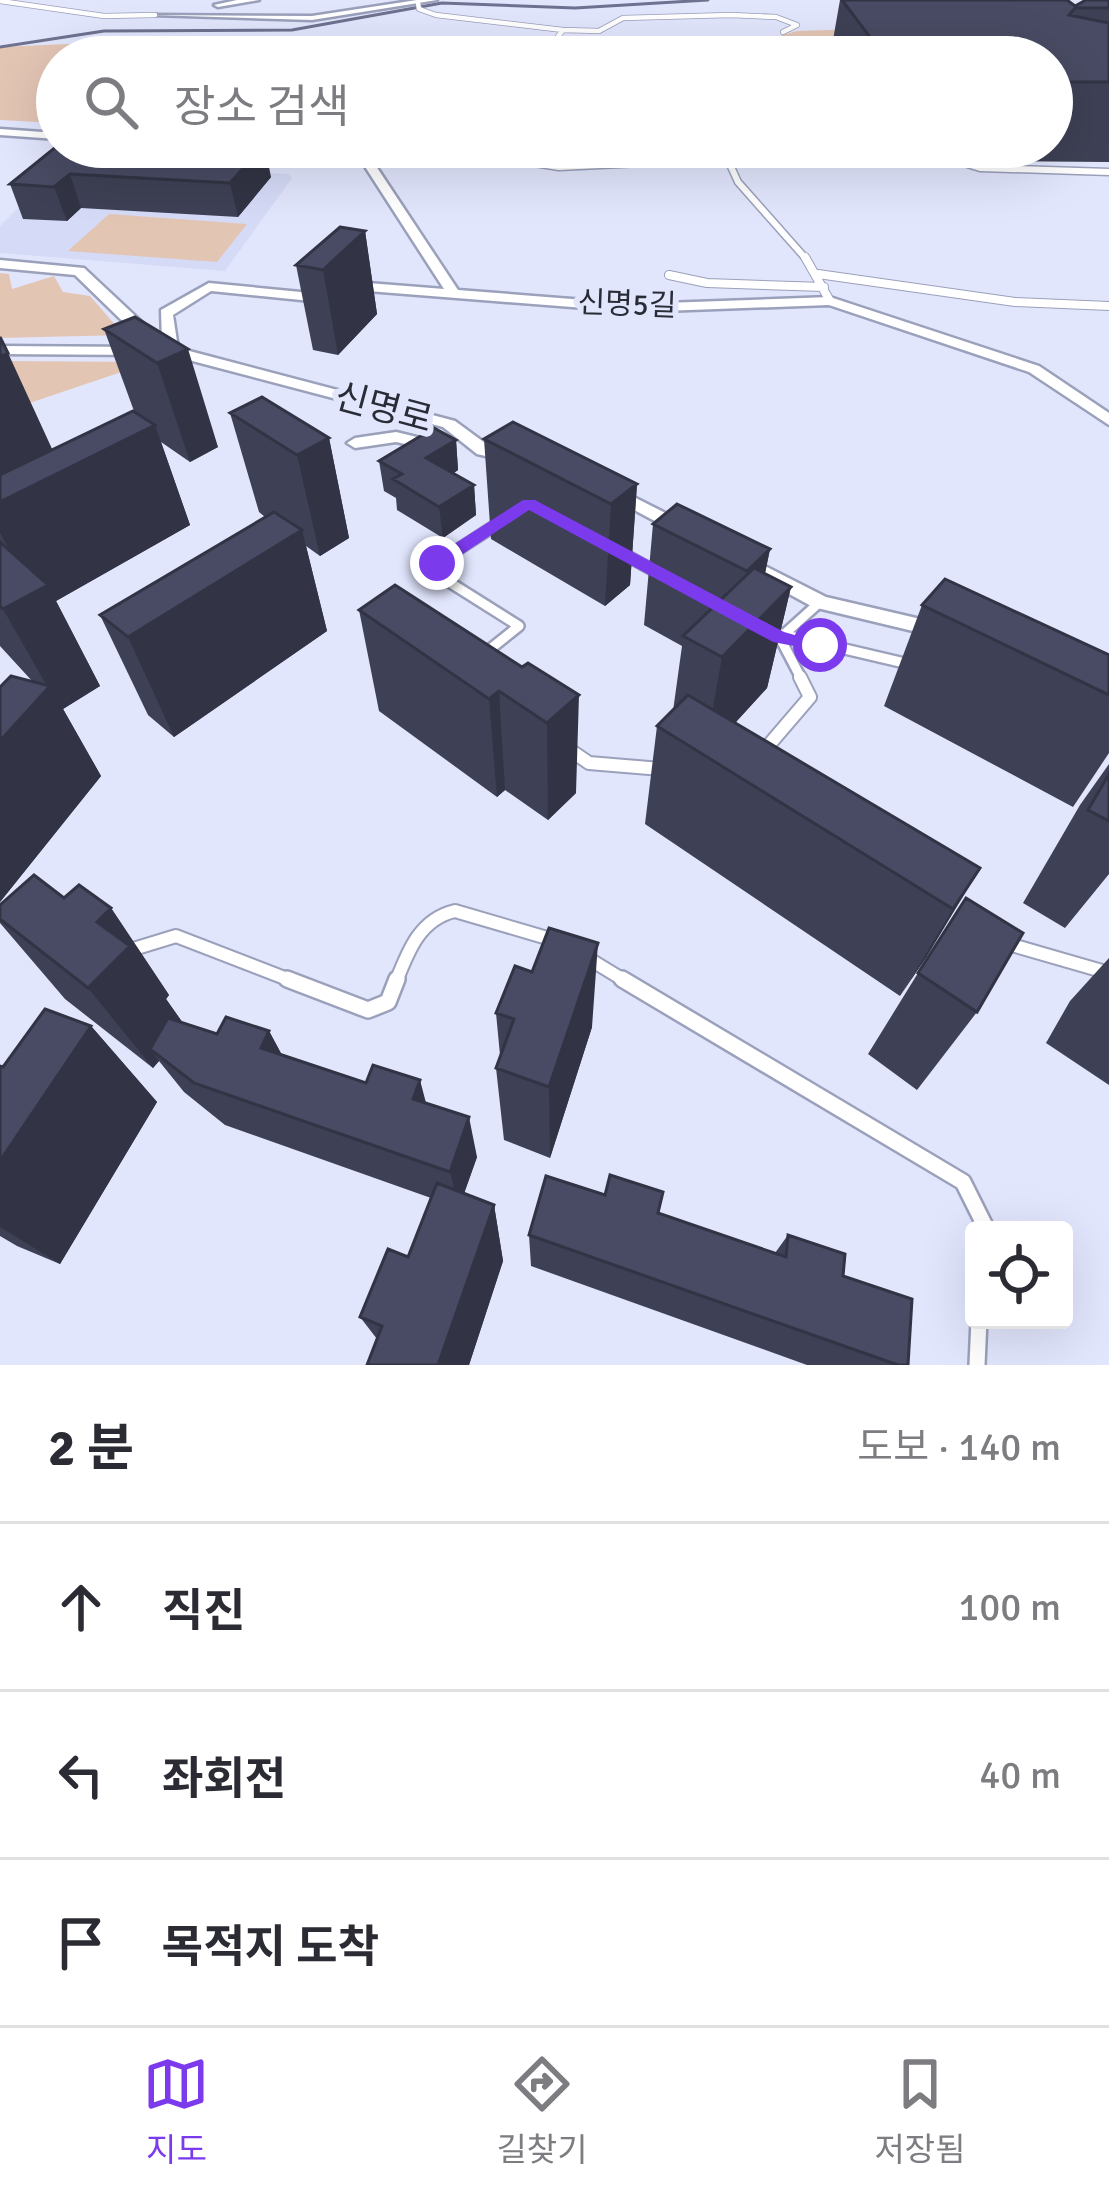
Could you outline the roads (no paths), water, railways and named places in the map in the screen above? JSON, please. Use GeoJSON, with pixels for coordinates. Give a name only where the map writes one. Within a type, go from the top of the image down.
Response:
{"type":"FeatureCollection","features":[{"type":"Feature","properties":{"kind":"street"},"geometry":{"type":"LineString","coordinates":[[151,15],[255,0]]}},
{"type":"Feature","properties":{"kind":"street"},"geometry":{"type":"LineString","coordinates":[[151,15],[312,18],[433,0]]}},
{"type":"Feature","properties":{"kind":"street"},"geometry":{"type":"LineString","coordinates":[[0,132],[36,135]]}},
{"type":"Feature","properties":{"kind":"street"},"geometry":{"type":"LineString","coordinates":[[373,168],[454,294]]}},
{"type":"Feature","properties":{"kind":"street","name":"신명로"},"geometry":{"type":"LineString","coordinates":[[0,264],[72,265],[150,340],[171,351],[449,424],[483,450],[522,460]]}},
{"type":"Feature","properties":{"kind":"street","name":"신명5길"},"geometry":{"type":"LineString","coordinates":[[171,351],[166,313],[209,287],[311,297],[368,287],[636,308],[827,294],[1034,369],[1109,420]]}},
{"type":"Feature","properties":{"kind":"street"},"geometry":{"type":"LineString","coordinates":[[0,350],[171,351]]}},
{"type":"Feature","properties":{"kind":"street"},"geometry":{"type":"LineString","coordinates":[[462,435],[475,418]]}},
{"type":"Feature","properties":{"kind":"street"},"geometry":{"type":"LineString","coordinates":[[355,443],[396,437],[483,450]]}},
{"type":"Feature","properties":{"kind":"street"},"geometry":{"type":"LineString","coordinates":[[591,480],[820,602],[960,635]]}},
{"type":"Feature","properties":{"kind":"lane"},"geometry":{"type":"LineString","coordinates":[[0,2],[104,16],[151,15]]}},
{"type":"Feature","properties":{"kind":"lane"},"geometry":{"type":"LineString","coordinates":[[418,5],[562,30],[599,31],[623,18],[731,15],[776,16],[797,25],[783,32]]}},
{"type":"Feature","properties":{"kind":"lane"},"geometry":{"type":"LineString","coordinates":[[558,36],[562,30]]}},
{"type":"Feature","properties":{"kind":"lane"},"geometry":{"type":"LineString","coordinates":[[669,275],[827,294],[818,274],[731,168]]}},
{"type":"Feature","properties":{"kind":"lane"},"geometry":{"type":"LineString","coordinates":[[980,168],[1109,172]]}},
{"type":"Feature","properties":{"kind":"lane"},"geometry":{"type":"LineString","coordinates":[[818,274],[1016,302],[1109,306]]}},
{"type":"Feature","properties":{"kind":"lane"},"geometry":{"type":"LineString","coordinates":[[476,661],[520,626],[438,575],[437,563],[511,515]]}},
{"type":"Feature","properties":{"kind":"lane"},"geometry":{"type":"LineString","coordinates":[[613,548],[675,582]]}},
{"type":"Feature","properties":{"kind":"lane"},"geometry":{"type":"LineString","coordinates":[[780,638],[820,602]]}},
{"type":"Feature","properties":{"kind":"lane"},"geometry":{"type":"LineString","coordinates":[[759,626],[780,638],[902,659],[922,670]]}},
{"type":"Feature","properties":{"kind":"lane"},"geometry":{"type":"LineString","coordinates":[[756,760],[810,697],[780,638]]}},
{"type":"Feature","properties":{"kind":"lane"},"geometry":{"type":"LineString","coordinates":[[552,737],[589,764],[676,770]]}},
{"type":"Feature","properties":{"kind":"lane"},"geometry":{"type":"LineString","coordinates":[[124,952],[176,936],[368,1010],[388,1002],[424,927],[439,913],[454,911],[565,944],[963,1182],[982,1221]]}},
{"type":"Feature","properties":{"kind":"lane"},"geometry":{"type":"LineString","coordinates":[[982,928],[1022,954],[1080,956],[1109,974]]}},
{"type":"Feature","properties":{"kind":"lane"},"geometry":{"type":"LineString","coordinates":[[977,1365],[979,1329]]}},
{"type":"Feature","properties":{"kind":"waterway"},"geometry":{"type":"LineString","coordinates":[[72,36],[104,31],[292,30],[442,3],[575,8],[708,0]]}},
{"type":"Feature","properties":{"kind":"waterway"},"geometry":{"type":"LineString","coordinates":[[0,47],[36,41]]}}]}
